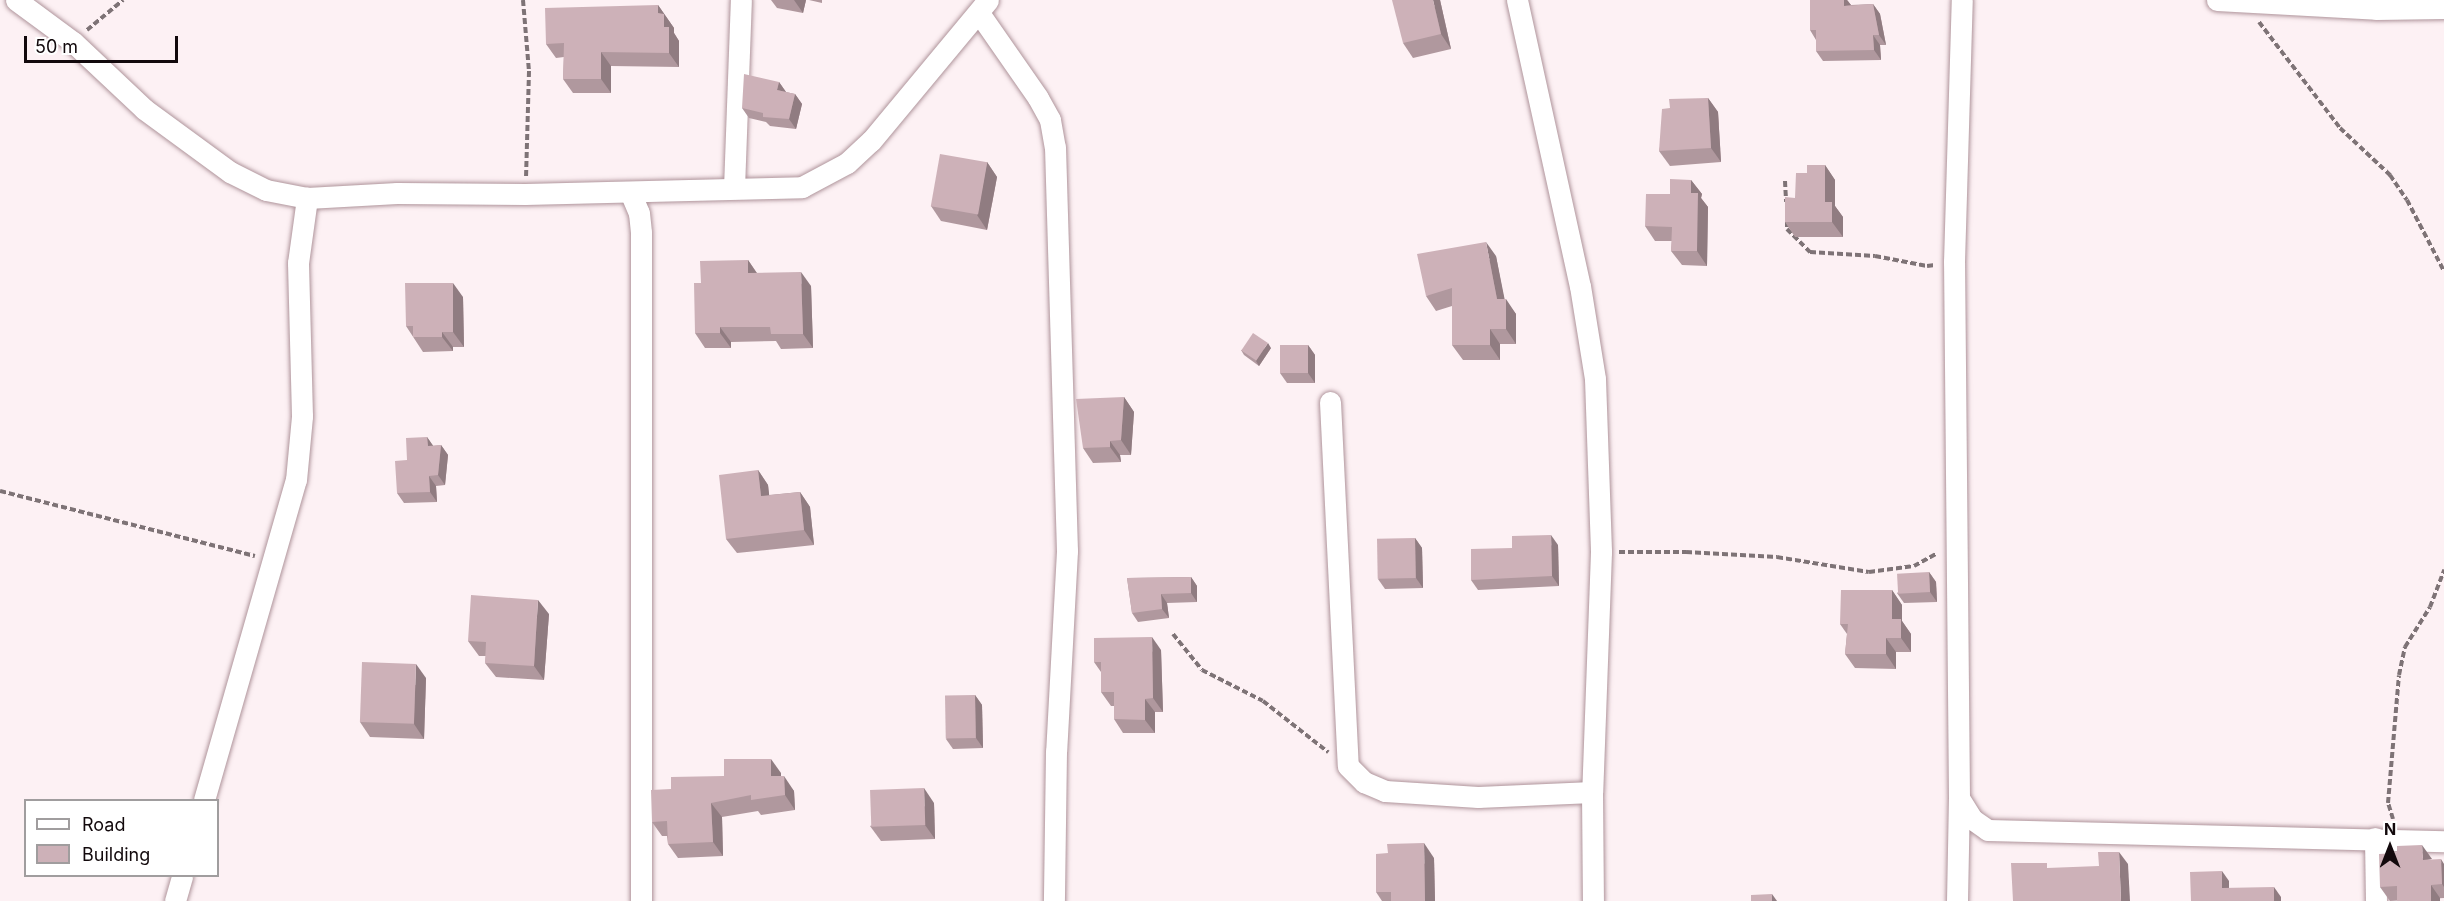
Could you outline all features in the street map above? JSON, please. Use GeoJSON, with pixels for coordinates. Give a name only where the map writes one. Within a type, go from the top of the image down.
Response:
{"type":"FeatureCollection","features":[{"type":"Feature","properties":{"kind":"street"},"geometry":{"type":"LineString","coordinates":[[16,0],[73,42],[144,109],[230,172],[266,190],[307,198],[397,193],[525,194],[802,187],[847,163],[871,141],[983,6],[1050,120],[1054,147],[1067,551],[1056,751],[1054,901]]}},
{"type":"Feature","properties":{"kind":"street"},"geometry":{"type":"LineString","coordinates":[[734,189],[741,0]]}},
{"type":"Feature","properties":{"kind":"street"},"geometry":{"type":"LineString","coordinates":[[1517,0],[1580,286],[1595,379],[1600,552],[1592,792],[1593,901]]}},
{"type":"Feature","properties":{"kind":"street"},"geometry":{"type":"LineString","coordinates":[[2217,0],[2376,9],[2444,8]]}},
{"type":"Feature","properties":{"kind":"street"},"geometry":{"type":"LineString","coordinates":[[1957,901],[1959,798],[1954,262],[1966,2]]}},
{"type":"Feature","properties":{"kind":"street"},"geometry":{"type":"LineString","coordinates":[[630,192],[639,213],[641,233],[641,901]]}},
{"type":"Feature","properties":{"kind":"street"},"geometry":{"type":"LineString","coordinates":[[205,799],[297,469],[302,416],[298,263],[307,198]]}},
{"type":"Feature","properties":{"kind":"street"},"geometry":{"type":"LineString","coordinates":[[1330,402],[1348,766],[1364,782],[1384,791],[1478,796],[1592,792]]}},
{"type":"Feature","properties":{"kind":"street"},"geometry":{"type":"LineString","coordinates":[[1959,798],[1972,819],[1988,830],[2397,838],[2444,841]]}},
{"type":"Feature","properties":{"kind":"street"},"geometry":{"type":"LineString","coordinates":[[1958,851],[1988,830]]}},
{"type":"Feature","properties":{"kind":"street"},"geometry":{"type":"LineString","coordinates":[[2375,838],[2376,901]]}},
{"type":"Feature","properties":{"kind":"street"},"geometry":{"type":"LineString","coordinates":[[175,901],[183,877]]}},
{"type":"Feature","properties":{"kind":"path"},"geometry":{"type":"LineString","coordinates":[[73,42],[123,0]]}},
{"type":"Feature","properties":{"kind":"path"},"geometry":{"type":"LineString","coordinates":[[523,0],[529,71],[525,194]]}},
{"type":"Feature","properties":{"kind":"path"},"geometry":{"type":"LineString","coordinates":[[2244,3],[2340,128],[2390,176],[2407,201],[2444,271]]}},
{"type":"Feature","properties":{"kind":"path"},"geometry":{"type":"LineString","coordinates":[[1785,181],[1787,229],[1810,252],[1875,256],[1927,266],[1954,262]]}},
{"type":"Feature","properties":{"kind":"path"},"geometry":{"type":"LineString","coordinates":[[0,491],[273,561]]}},
{"type":"Feature","properties":{"kind":"path"},"geometry":{"type":"LineString","coordinates":[[1600,552],[1686,552],[1777,557],[1869,572],[1914,566],[1957,542]]}},
{"type":"Feature","properties":{"kind":"path"},"geometry":{"type":"LineString","coordinates":[[2397,838],[2388,803],[2399,675],[2405,647],[2430,607],[2444,570]]}},
{"type":"Feature","properties":{"kind":"path"},"geometry":{"type":"LineString","coordinates":[[1173,634],[1202,670],[1263,701],[1348,766]]}},
{"type":"Feature","properties":{"kind":"building"},"geometry":{"type":"Polygon","coordinates":[[[1392,0],[1433,0],[1441,34],[1403,43],[1392,0]]]}},
{"type":"Feature","properties":{"kind":"building"},"geometry":{"type":"Polygon","coordinates":[[[1810,0],[1844,0],[1844,6],[1873,4],[1879,35],[1873,35],[1874,50],[1816,51],[1816,30],[1810,30],[1810,0]]]}},
{"type":"Feature","properties":{"kind":"building"},"geometry":{"type":"Polygon","coordinates":[[[658,5],[658,13],[664,14],[664,27],[669,27],[669,53],[601,52],[601,79],[563,79],[564,43],[546,44],[545,8],[658,5]]]}},
{"type":"Feature","properties":{"kind":"building"},"geometry":{"type":"Polygon","coordinates":[[[744,74],[779,82],[777,90],[795,94],[789,119],[763,117],[763,113],[742,108],[744,74]]]}},
{"type":"Feature","properties":{"kind":"building"},"geometry":{"type":"Polygon","coordinates":[[[1708,98],[1711,148],[1659,151],[1662,109],[1670,108],[1669,99],[1708,98]]]}},
{"type":"Feature","properties":{"kind":"building"},"geometry":{"type":"Polygon","coordinates":[[[940,154],[987,162],[978,215],[931,206],[940,154]]]}},
{"type":"Feature","properties":{"kind":"building"},"geometry":{"type":"Polygon","coordinates":[[[1807,165],[1825,165],[1825,202],[1832,202],[1832,222],[1785,222],[1785,197],[1795,198],[1796,173],[1807,173],[1807,165]]]}},
{"type":"Feature","properties":{"kind":"building"},"geometry":{"type":"Polygon","coordinates":[[[1670,179],[1691,180],[1691,193],[1698,193],[1697,251],[1671,251],[1672,227],[1645,226],[1646,194],[1670,194],[1670,179]]]}},
{"type":"Feature","properties":{"kind":"building"},"geometry":{"type":"Polygon","coordinates":[[[1486,242],[1497,299],[1506,299],[1506,329],[1490,329],[1490,345],[1452,345],[1452,288],[1426,296],[1417,254],[1486,242]]]}},
{"type":"Feature","properties":{"kind":"building"},"geometry":{"type":"Polygon","coordinates":[[[748,260],[748,273],[801,272],[803,334],[771,334],[770,327],[720,327],[720,333],[695,333],[694,283],[701,283],[700,261],[748,260]]]}},
{"type":"Feature","properties":{"kind":"building"},"geometry":{"type":"Polygon","coordinates":[[[405,283],[453,283],[453,332],[442,332],[442,337],[413,337],[413,326],[406,326],[405,283]]]}},
{"type":"Feature","properties":{"kind":"building"},"geometry":{"type":"Polygon","coordinates":[[[1253,333],[1268,343],[1256,360],[1241,350],[1253,333]]]}},
{"type":"Feature","properties":{"kind":"building"},"geometry":{"type":"Polygon","coordinates":[[[1280,345],[1308,345],[1308,373],[1280,373],[1280,345]]]}},
{"type":"Feature","properties":{"kind":"building"},"geometry":{"type":"Polygon","coordinates":[[[1124,397],[1121,440],[1110,441],[1110,447],[1083,448],[1076,399],[1124,397]]]}},
{"type":"Feature","properties":{"kind":"building"},"geometry":{"type":"Polygon","coordinates":[[[427,437],[428,446],[441,445],[438,475],[429,476],[430,492],[397,493],[395,461],[407,460],[406,438],[427,437]]]}},
{"type":"Feature","properties":{"kind":"building"},"geometry":{"type":"Polygon","coordinates":[[[758,470],[761,496],[800,492],[804,530],[726,539],[719,475],[758,470]]]}},
{"type":"Feature","properties":{"kind":"building"},"geometry":{"type":"Polygon","coordinates":[[[1551,535],[1552,576],[1471,580],[1471,549],[1512,548],[1512,536],[1551,535]]]}},
{"type":"Feature","properties":{"kind":"building"},"geometry":{"type":"Polygon","coordinates":[[[1415,538],[1416,578],[1378,579],[1377,539],[1415,538]]]}},
{"type":"Feature","properties":{"kind":"building"},"geometry":{"type":"Polygon","coordinates":[[[1929,572],[1930,592],[1898,594],[1897,574],[1929,572]]]}},
{"type":"Feature","properties":{"kind":"building"},"geometry":{"type":"Polygon","coordinates":[[[1191,577],[1191,593],[1161,594],[1162,609],[1132,613],[1127,578],[1191,577]]]}},
{"type":"Feature","properties":{"kind":"building"},"geometry":{"type":"Polygon","coordinates":[[[1841,590],[1892,590],[1892,619],[1901,619],[1901,638],[1886,638],[1886,654],[1845,654],[1848,624],[1840,624],[1841,590]]]}},
{"type":"Feature","properties":{"kind":"building"},"geometry":{"type":"Polygon","coordinates":[[[471,595],[538,600],[534,666],[485,663],[486,642],[468,641],[471,595]]]}},
{"type":"Feature","properties":{"kind":"building"},"geometry":{"type":"Polygon","coordinates":[[[1152,637],[1153,698],[1145,699],[1145,720],[1114,719],[1114,692],[1101,692],[1101,662],[1094,662],[1094,638],[1152,637]]]}},
{"type":"Feature","properties":{"kind":"building"},"geometry":{"type":"Polygon","coordinates":[[[362,662],[416,664],[414,724],[360,722],[362,662]]]}},
{"type":"Feature","properties":{"kind":"building"},"geometry":{"type":"Polygon","coordinates":[[[975,695],[976,738],[946,739],[945,696],[975,695]]]}},
{"type":"Feature","properties":{"kind":"building"},"geometry":{"type":"Polygon","coordinates":[[[724,759],[771,759],[771,776],[784,776],[785,795],[751,800],[751,795],[711,803],[713,842],[668,844],[667,821],[652,822],[651,790],[671,789],[671,777],[724,776],[724,759]]]}},
{"type":"Feature","properties":{"kind":"building"},"geometry":{"type":"Polygon","coordinates":[[[924,788],[925,825],[871,827],[870,790],[924,788]]]}},
{"type":"Feature","properties":{"kind":"building"},"geometry":{"type":"Polygon","coordinates":[[[1424,843],[1425,901],[1391,901],[1391,892],[1376,892],[1376,854],[1388,853],[1387,844],[1424,843]]]}},
{"type":"Feature","properties":{"kind":"building"},"geometry":{"type":"Polygon","coordinates":[[[2422,845],[2423,860],[2441,859],[2442,884],[2431,885],[2431,901],[2397,901],[2397,886],[2380,887],[2379,854],[2397,853],[2397,846],[2422,845]]]}},
{"type":"Feature","properties":{"kind":"building"},"geometry":{"type":"Polygon","coordinates":[[[2098,852],[2119,852],[2121,901],[2013,901],[2011,863],[2047,863],[2047,868],[2099,866],[2098,852]]]}},
{"type":"Feature","properties":{"kind":"building"},"geometry":{"type":"Polygon","coordinates":[[[2222,871],[2222,888],[2274,887],[2274,901],[2191,901],[2190,872],[2222,871]]]}},
{"type":"Feature","properties":{"kind":"building"},"geometry":{"type":"Polygon","coordinates":[[[1772,894],[1772,901],[1751,901],[1751,895],[1772,894]]]}}]}
